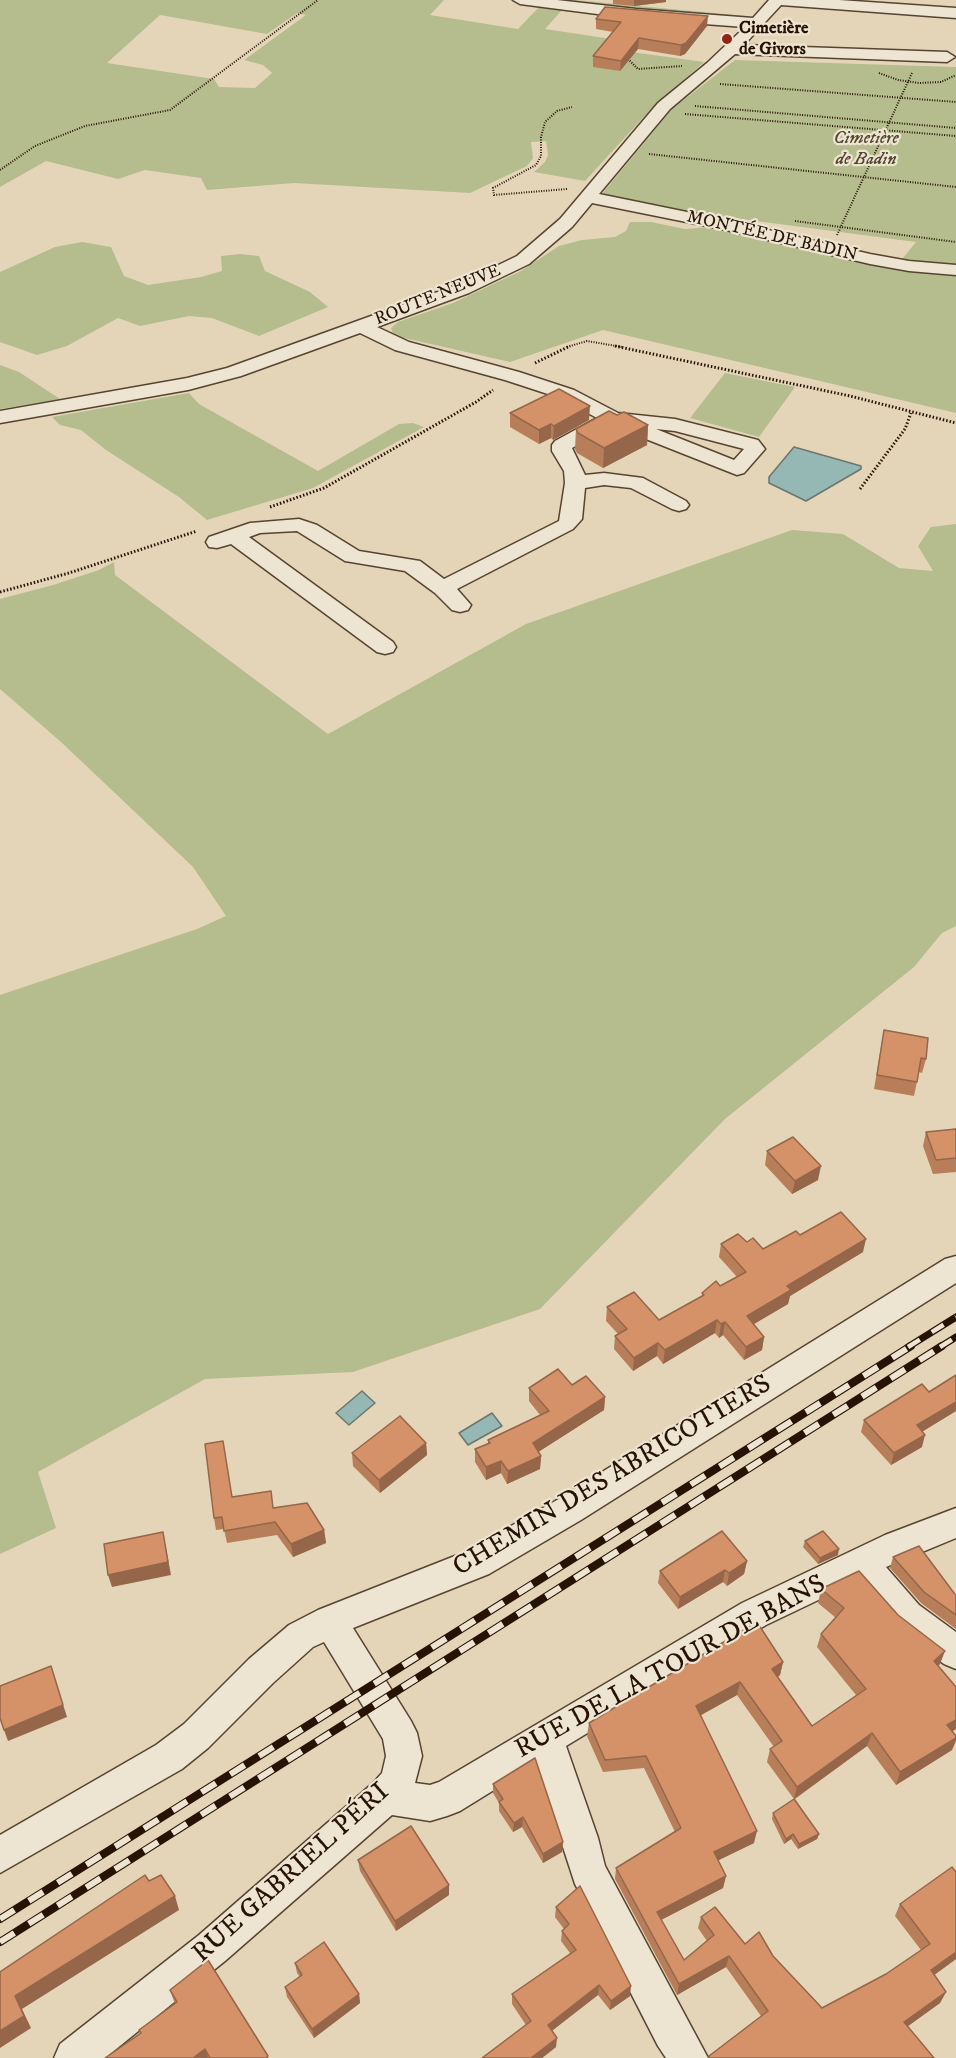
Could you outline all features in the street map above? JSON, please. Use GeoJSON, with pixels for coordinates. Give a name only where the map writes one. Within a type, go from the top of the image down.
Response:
{"type":"FeatureCollection","features":[{"type":"Feature","properties":{"kind":"street"},"geometry":{"type":"LineString","coordinates":[[520,0],[636,14],[757,23]]}},
{"type":"Feature","properties":{"kind":"street"},"geometry":{"type":"LineString","coordinates":[[777,0],[956,13]]}},
{"type":"Feature","properties":{"kind":"street","name":"ROUTE NEUVE"},"geometry":{"type":"LineString","coordinates":[[0,417],[198,382],[234,372],[463,289],[523,260],[550,238],[590,195],[664,106],[713,66],[777,0]]}},
{"type":"Feature","properties":{"kind":"street"},"geometry":{"type":"LineString","coordinates":[[730,49],[947,57]]}},
{"type":"Feature","properties":{"kind":"street","name":"MONTÉE DE BADIN"},"geometry":{"type":"LineString","coordinates":[[590,195],[885,262],[956,270]]}},
{"type":"Feature","properties":{"kind":"street"},"geometry":{"type":"LineString","coordinates":[[363,326],[380,337],[402,346],[512,376],[567,394],[610,420],[737,469],[755,449],[752,444],[675,425],[610,420],[562,445],[562,451],[574,471],[571,519],[566,525],[443,588]]}},
{"type":"Feature","properties":{"kind":"street"},"geometry":{"type":"LineString","coordinates":[[574,483],[604,479],[636,482],[679,505]]}},
{"type":"Feature","properties":{"kind":"street"},"geometry":{"type":"LineString","coordinates":[[217,536],[257,527],[299,525],[310,529],[353,556],[412,566],[443,588],[460,605]]}},
{"type":"Feature","properties":{"kind":"street"},"geometry":{"type":"LineString","coordinates":[[217,536],[386,647]]}},
{"type":"Feature","properties":{"kind":"street","name":"CHEMIN DES ABRICOTIERS"},"geometry":{"type":"LineString","coordinates":[[0,1855],[169,1757],[196,1736],[301,1636],[330,1621],[477,1563],[578,1504],[956,1268]]}},
{"type":"Feature","properties":{"kind":"street","name":"RUE DE LA TOUR DE BANS"},"geometry":{"type":"LineString","coordinates":[[387,1796],[430,1803],[447,1798],[754,1614],[861,1563],[956,1523]]}},
{"type":"Feature","properties":{"kind":"street"},"geometry":{"type":"LineString","coordinates":[[861,1563],[907,1616],[956,1653]]}},
{"type":"Feature","properties":{"kind":"street","name":"RUE GABRIEL PÉRI"},"geometry":{"type":"LineString","coordinates":[[74,2058],[212,1948],[387,1796],[397,1782],[403,1763],[404,1747],[399,1733],[330,1621]]}},
{"type":"Feature","properties":{"kind":"street"},"geometry":{"type":"LineString","coordinates":[[545,1738],[580,1838],[588,1871],[672,2032],[688,2058]]}},
{"type":"Feature","properties":{"kind":"path"},"geometry":{"type":"LineString","coordinates":[[0,170],[35,146],[85,126],[170,110],[318,0]]}},
{"type":"Feature","properties":{"kind":"path"},"geometry":{"type":"LineString","coordinates":[[829,250],[921,56]]}},
{"type":"Feature","properties":{"kind":"path"},"geometry":{"type":"LineString","coordinates":[[620,59],[629,60],[638,69],[713,66]]}},
{"type":"Feature","properties":{"kind":"path"},"geometry":{"type":"LineString","coordinates":[[874,69],[888,77],[908,82],[940,82],[956,75]]}},
{"type":"Feature","properties":{"kind":"path"},"geometry":{"type":"LineString","coordinates":[[713,89],[729,77]]}},
{"type":"Feature","properties":{"kind":"path"},"geometry":{"type":"LineString","coordinates":[[696,80],[720,84],[956,102]]}},
{"type":"Feature","properties":{"kind":"path"},"geometry":{"type":"LineString","coordinates":[[698,100],[691,106],[956,128]]}},
{"type":"Feature","properties":{"kind":"path"},"geometry":{"type":"LineString","coordinates":[[572,107],[557,111],[545,122],[541,137],[540,161],[528,171],[493,188],[494,195],[566,189],[590,195]]}},
{"type":"Feature","properties":{"kind":"path"},"geometry":{"type":"LineString","coordinates":[[681,114],[956,136]]}},
{"type":"Feature","properties":{"kind":"path"},"geometry":{"type":"LineString","coordinates":[[655,146],[648,154],[956,187]]}},
{"type":"Feature","properties":{"kind":"path"},"geometry":{"type":"LineString","coordinates":[[785,219],[956,242]]}},
{"type":"Feature","properties":{"kind":"path"},"geometry":{"type":"LineString","coordinates":[[266,508],[324,488],[476,402],[512,376],[571,345],[587,341],[850,396],[956,423]]}},
{"type":"Feature","properties":{"kind":"path"},"geometry":{"type":"LineString","coordinates":[[860,489],[905,429],[911,413]]}},
{"type":"Feature","properties":{"kind":"path"},"geometry":{"type":"LineString","coordinates":[[0,592],[217,536]]}},
{"type":"Feature","properties":{"kind":"green space"},"geometry":{"type":"Polygon","coordinates":[[[0,0],[444,0],[430,15],[518,29],[539,7],[563,9],[545,29],[638,43],[632,52],[704,62],[652,108],[585,181],[534,172],[545,162],[548,155],[546,141],[531,142],[533,158],[527,166],[470,193],[294,183],[207,190],[201,178],[145,170],[118,179],[46,161],[0,187],[0,0]],[[297,13],[267,34],[160,15],[107,63],[214,79],[219,87],[255,88],[272,73],[263,65],[244,60],[306,15],[297,13]]]}},
{"type":"Feature","properties":{"kind":"green space"},"geometry":{"type":"Polygon","coordinates":[[[538,0],[575,0],[746,16],[743,20],[538,0]]]}},
{"type":"Feature","properties":{"kind":"green space","name":"Cimetière de Badin"},"geometry":{"type":"Polygon","coordinates":[[[735,60],[956,67],[956,413],[603,330],[510,362],[400,337],[393,333],[391,328],[398,322],[453,303],[521,271],[559,246],[582,240],[615,237],[626,231],[630,222],[651,222],[685,229],[710,227],[900,268],[903,258],[916,242],[680,211],[602,194],[672,109],[735,60]]]}},
{"type":"Feature","properties":{"kind":"green space"},"geometry":{"type":"Polygon","coordinates":[[[82,242],[111,247],[124,276],[148,285],[201,277],[222,271],[221,256],[240,254],[259,256],[265,271],[310,292],[328,307],[259,336],[212,318],[189,316],[140,326],[118,318],[67,346],[37,355],[0,342],[0,272],[55,247],[82,242]]]}},
{"type":"Feature","properties":{"kind":"green space"},"geometry":{"type":"Polygon","coordinates":[[[0,365],[19,372],[60,399],[0,409],[0,365]]]}},
{"type":"Feature","properties":{"kind":"green space"},"geometry":{"type":"Polygon","coordinates":[[[725,373],[795,387],[759,437],[690,418],[725,373]]]}},
{"type":"Feature","properties":{"kind":"green space"},"geometry":{"type":"Polygon","coordinates":[[[189,393],[199,404],[318,471],[399,424],[413,423],[424,427],[313,488],[207,520],[179,497],[106,450],[81,430],[60,425],[52,417],[189,393]]]}},
{"type":"Feature","properties":{"kind":"green space"},"geometry":{"type":"Polygon","coordinates":[[[956,524],[956,926],[942,933],[914,967],[725,1119],[540,1309],[353,1372],[205,1379],[38,1472],[56,1528],[0,1554],[0,995],[197,929],[226,916],[193,867],[61,742],[0,689],[0,599],[53,585],[99,570],[114,562],[115,575],[328,734],[526,624],[792,530],[843,534],[899,568],[933,571],[918,546],[931,527],[956,524]]]}},
{"type":"Feature","properties":{"kind":"water"},"geometry":{"type":"Polygon","coordinates":[[[794,447],[861,466],[861,469],[806,501],[769,483],[769,477],[794,447]]]}},
{"type":"Feature","properties":{"kind":"water"},"geometry":{"type":"Polygon","coordinates":[[[362,1391],[375,1403],[349,1425],[336,1413],[362,1391]]]}},
{"type":"Feature","properties":{"kind":"water"},"geometry":{"type":"Polygon","coordinates":[[[492,1413],[502,1426],[468,1445],[459,1433],[492,1413]]]}},
{"type":"Feature","properties":{"kind":"building"},"geometry":{"type":"Polygon","coordinates":[[[605,7],[708,16],[686,43],[681,45],[639,38],[621,61],[593,56],[621,22],[596,19],[605,7]]]}},
{"type":"Feature","properties":{"kind":"building"},"geometry":{"type":"Polygon","coordinates":[[[559,389],[590,406],[554,426],[551,424],[539,430],[510,413],[559,389]]]}},
{"type":"Feature","properties":{"kind":"building"},"geometry":{"type":"Polygon","coordinates":[[[609,411],[617,415],[624,412],[648,425],[604,448],[578,433],[576,429],[609,411]]]}},
{"type":"Feature","properties":{"kind":"building"},"geometry":{"type":"Polygon","coordinates":[[[884,1030],[928,1038],[926,1059],[921,1058],[917,1082],[877,1075],[884,1030]]]}},
{"type":"Feature","properties":{"kind":"building"},"geometry":{"type":"Polygon","coordinates":[[[956,1129],[956,1158],[936,1160],[926,1132],[956,1129]]]}},
{"type":"Feature","properties":{"kind":"building"},"geometry":{"type":"Polygon","coordinates":[[[793,1137],[821,1166],[795,1181],[767,1151],[793,1137]]]}},
{"type":"Feature","properties":{"kind":"building"},"geometry":{"type":"Polygon","coordinates":[[[841,1212],[866,1239],[787,1286],[791,1290],[747,1316],[764,1337],[746,1347],[725,1322],[721,1324],[717,1320],[665,1350],[658,1343],[634,1358],[615,1336],[627,1329],[607,1307],[634,1292],[659,1320],[704,1295],[702,1293],[716,1281],[720,1286],[746,1272],[721,1244],[738,1234],[747,1242],[753,1238],[763,1249],[796,1231],[800,1235],[841,1212]]]}},
{"type":"Feature","properties":{"kind":"building"},"geometry":{"type":"Polygon","coordinates":[[[558,1369],[572,1385],[586,1376],[605,1397],[533,1443],[541,1456],[508,1471],[501,1461],[486,1467],[475,1449],[490,1443],[488,1440],[549,1411],[529,1388],[558,1369]]]}},
{"type":"Feature","properties":{"kind":"building"},"geometry":{"type":"Polygon","coordinates":[[[956,1375],[956,1402],[917,1425],[925,1435],[894,1453],[864,1420],[922,1384],[929,1392],[956,1375]]]}},
{"type":"Feature","properties":{"kind":"building"},"geometry":{"type":"Polygon","coordinates":[[[400,1416],[426,1443],[379,1480],[352,1453],[400,1416]]]}},
{"type":"Feature","properties":{"kind":"building"},"geometry":{"type":"Polygon","coordinates":[[[223,1441],[232,1497],[271,1491],[273,1508],[307,1503],[324,1530],[291,1544],[275,1522],[224,1531],[222,1517],[214,1518],[205,1444],[223,1441]]]}},
{"type":"Feature","properties":{"kind":"building"},"geometry":{"type":"Polygon","coordinates":[[[722,1531],[747,1561],[729,1573],[725,1570],[680,1597],[660,1571],[722,1531]]]}},
{"type":"Feature","properties":{"kind":"building"},"geometry":{"type":"Polygon","coordinates":[[[823,1531],[839,1549],[820,1558],[805,1541],[823,1531]]]}},
{"type":"Feature","properties":{"kind":"building"},"geometry":{"type":"Polygon","coordinates":[[[163,1532],[168,1562],[108,1575],[104,1544],[163,1532]]]}},
{"type":"Feature","properties":{"kind":"building"},"geometry":{"type":"Polygon","coordinates":[[[919,1546],[956,1595],[956,1615],[924,1592],[893,1557],[919,1546]]]}},
{"type":"Feature","properties":{"kind":"building"},"geometry":{"type":"Polygon","coordinates":[[[859,1571],[898,1615],[945,1651],[934,1661],[956,1687],[956,1720],[947,1725],[956,1738],[900,1772],[872,1733],[797,1787],[770,1749],[782,1741],[740,1682],[696,1706],[757,1831],[714,1852],[726,1876],[657,1912],[684,1960],[714,1935],[701,1917],[715,1907],[745,1944],[759,1932],[773,1956],[822,2008],[886,1974],[930,1944],[900,1904],[952,1867],[956,1872],[956,1952],[931,1970],[946,1992],[904,2022],[934,2058],[710,2058],[709,2056],[768,2011],[729,1956],[679,1984],[616,1868],[681,1828],[646,1756],[605,1760],[589,1723],[757,1622],[783,1662],[772,1669],[812,1726],[866,1689],[821,1634],[844,1608],[821,1589],[859,1571]]]}},
{"type":"Feature","properties":{"kind":"building"},"geometry":{"type":"Polygon","coordinates":[[[51,1666],[63,1705],[4,1730],[0,1718],[0,1686],[51,1666]]]}},
{"type":"Feature","properties":{"kind":"building"},"geometry":{"type":"Polygon","coordinates":[[[535,1758],[563,1842],[543,1854],[523,1817],[514,1823],[499,1802],[503,1799],[493,1784],[535,1758]]]}},
{"type":"Feature","properties":{"kind":"building"},"geometry":{"type":"Polygon","coordinates":[[[794,1799],[819,1834],[799,1844],[793,1834],[786,1839],[773,1813],[794,1799]]]}},
{"type":"Feature","properties":{"kind":"building"},"geometry":{"type":"Polygon","coordinates":[[[411,1826],[449,1885],[395,1921],[358,1860],[411,1826]]]}},
{"type":"Feature","properties":{"kind":"building"},"geometry":{"type":"Polygon","coordinates":[[[145,1875],[149,1881],[161,1875],[175,1896],[15,1996],[24,2016],[0,2031],[0,1972],[145,1875]]]}},
{"type":"Feature","properties":{"kind":"building"},"geometry":{"type":"Polygon","coordinates":[[[580,1886],[631,1986],[611,2001],[599,1985],[548,2025],[557,2038],[531,2058],[482,2058],[531,2021],[512,1994],[576,1950],[562,1931],[569,1924],[556,1907],[580,1886]]]}},
{"type":"Feature","properties":{"kind":"building"},"geometry":{"type":"Polygon","coordinates":[[[324,1942],[359,1994],[312,2029],[285,1987],[302,1975],[295,1963],[324,1942]]]}},
{"type":"Feature","properties":{"kind":"building"},"geometry":{"type":"Polygon","coordinates":[[[208,1960],[268,2056],[266,2058],[210,2058],[205,2049],[193,2058],[105,2058],[141,2033],[139,2030],[177,2002],[170,1990],[208,1960]]]}},
{"type":"Feature","properties":{"kind":"railway"},"geometry":{"type":"LineString","coordinates":[[908,1347],[956,1317]]}},
{"type":"Feature","properties":{"kind":"railway"},"geometry":{"type":"LineString","coordinates":[[940,1347],[956,1337]]}},
{"type":"Feature","properties":{"kind":"railway"},"geometry":{"type":"LineString","coordinates":[[0,1919],[911,1346]]}},
{"type":"Feature","properties":{"kind":"railway"},"geometry":{"type":"LineString","coordinates":[[0,1942],[942,1346]]}},
{"type":"Feature","properties":{"kind":"place","name":"Cimetière de Givors"},"geometry":{"type":"Point","coordinates":[727,39]}}]}
